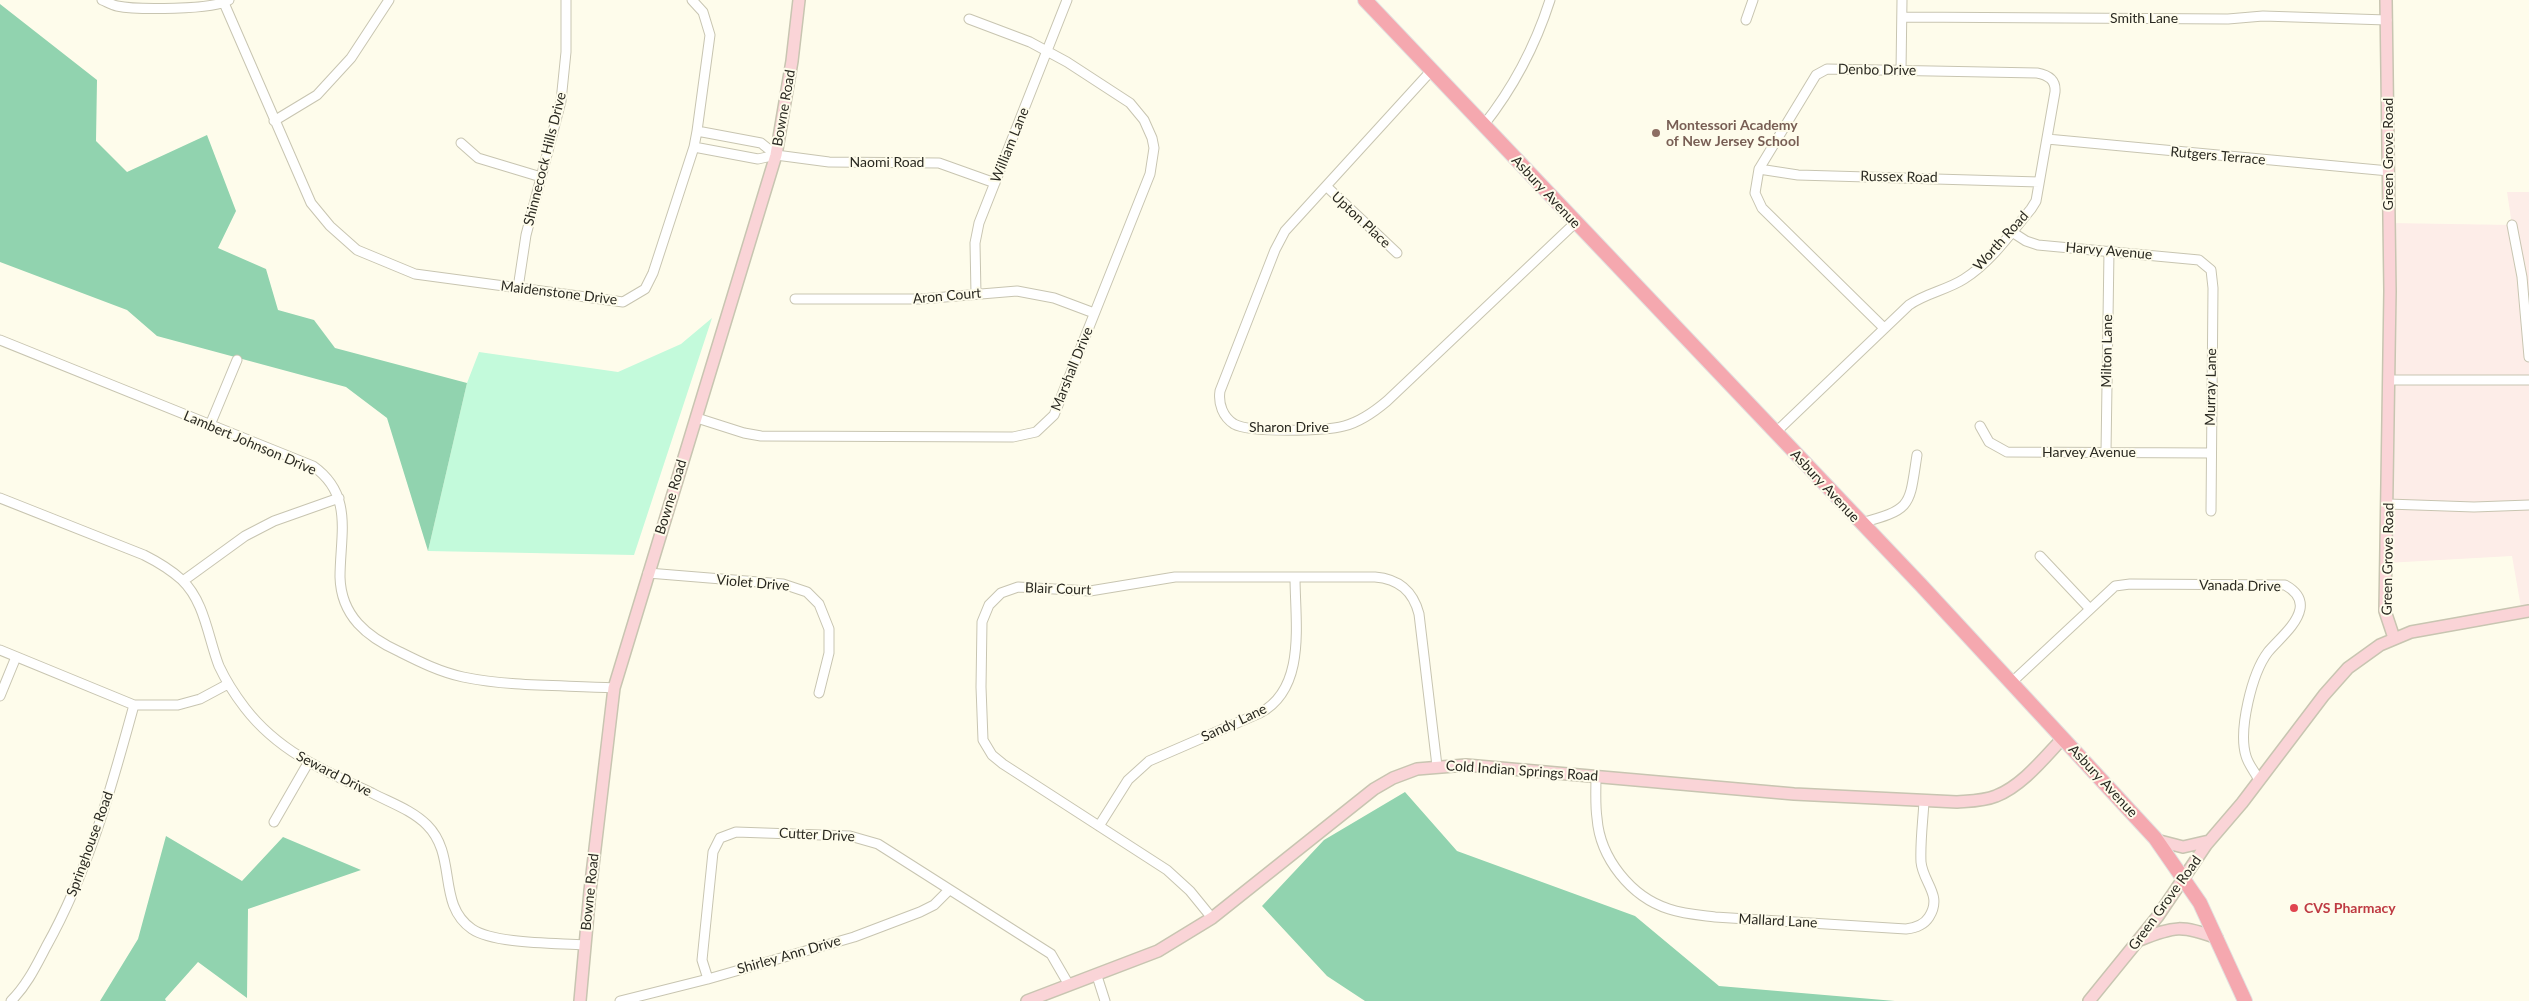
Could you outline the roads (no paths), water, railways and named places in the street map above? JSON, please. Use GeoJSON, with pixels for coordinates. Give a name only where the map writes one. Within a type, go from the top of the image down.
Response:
{"type":"FeatureCollection","features":[{"type":"Feature","properties":{"kind":"main road","name":"Asbury Avenue"},"geometry":{"type":"LineString","coordinates":[[1372,2],[1431,71],[2012,682],[2156,840],[2185,880],[2217,938],[2245,1001]]}},
{"type":"Feature","properties":{"kind":"street"},"geometry":{"type":"LineString","coordinates":[[102,0],[115,6],[143,9],[227,2]]}},
{"type":"Feature","properties":{"kind":"street"},"geometry":{"type":"LineString","coordinates":[[274,121],[317,95],[351,58],[389,0]]}},
{"type":"Feature","properties":{"kind":"street","name":"Shinnecock Hills Drive"},"geometry":{"type":"LineString","coordinates":[[518,288],[526,236],[561,101],[566,52],[566,0]]}},
{"type":"Feature","properties":{"kind":"street","name":"Maidenstone Drive"},"geometry":{"type":"LineString","coordinates":[[227,2],[274,121],[311,203],[330,226],[357,250],[415,274],[623,302],[645,289],[653,273],[694,147],[710,34],[702,12],[692,0]]}},
{"type":"Feature","properties":{"kind":"street","name":"Bowne Road"},"geometry":{"type":"LineString","coordinates":[[580,1001],[584,945],[614,688],[776,155],[792,61],[799,0]]}},
{"type":"Feature","properties":{"kind":"street","name":"William Lane"},"geometry":{"type":"LineString","coordinates":[[976,294],[976,235],[1067,0]]}},
{"type":"Feature","properties":{"kind":"street"},"geometry":{"type":"LineString","coordinates":[[1483,126],[1528,57],[1539,35],[1550,0]]}},
{"type":"Feature","properties":{"kind":"street"},"geometry":{"type":"LineString","coordinates":[[1746,20],[1753,0]]}},
{"type":"Feature","properties":{"kind":"street"},"geometry":{"type":"LineString","coordinates":[[1901,71],[1902,0]]}},
{"type":"Feature","properties":{"kind":"street","name":"Green Grove Road"},"geometry":{"type":"LineString","coordinates":[[2089,1001],[2139,941],[2185,880],[2209,841],[2242,803],[2339,678],[2365,655],[2394,638],[2385,611],[2389,380],[2389,171],[2386,0]]}},
{"type":"Feature","properties":{"kind":"street","name":"Smith Lane"},"geometry":{"type":"LineString","coordinates":[[1902,16],[2228,19],[2263,16],[2387,20]]}},
{"type":"Feature","properties":{"kind":"street","name":"Marshall Drive"},"geometry":{"type":"LineString","coordinates":[[697,418],[744,434],[761,436],[1026,436],[1041,429],[1054,415],[1150,174],[1154,148],[1152,138],[1144,120],[1130,103],[1030,42],[969,18]]}},
{"type":"Feature","properties":{"kind":"street","name":"Sharon Drive"},"geometry":{"type":"LineString","coordinates":[[1431,71],[1291,224],[1279,241],[1220,391],[1220,405],[1226,417],[1243,428],[1320,429],[1344,426],[1369,415],[1387,401],[1575,223]]}},
{"type":"Feature","properties":{"kind":"street","name":"Denbo Drive"},"geometry":{"type":"LineString","coordinates":[[1884,328],[1762,208],[1755,194],[1759,169],[1816,75],[1822,71],[1901,71],[2037,73],[2050,78]]}},
{"type":"Feature","properties":{"kind":"street","name":"Worth Road"},"geometry":{"type":"LineString","coordinates":[[1775,433],[1884,328],[1915,301],[1955,284],[1970,275],[1988,259],[2012,232],[2036,201],[2055,87],[2050,78]]}},
{"type":"Feature","properties":{"kind":"street"},"geometry":{"type":"LineString","coordinates":[[697,131],[761,143],[776,155]]}},
{"type":"Feature","properties":{"kind":"street","name":"Rutgers Terrace"},"geometry":{"type":"LineString","coordinates":[[2047,139],[2389,171]]}},
{"type":"Feature","properties":{"kind":"street"},"geometry":{"type":"LineString","coordinates":[[461,143],[478,158],[541,177]]}},
{"type":"Feature","properties":{"kind":"street"},"geometry":{"type":"LineString","coordinates":[[694,147],[758,159],[776,155]]}},
{"type":"Feature","properties":{"kind":"street","name":"Naomi Road"},"geometry":{"type":"LineString","coordinates":[[776,155],[829,162],[939,163],[995,183]]}},
{"type":"Feature","properties":{"kind":"street","name":"Russex Road"},"geometry":{"type":"LineString","coordinates":[[1759,169],[1798,175],[2039,182]]}},
{"type":"Feature","properties":{"kind":"street","name":"Upton Place"},"geometry":{"type":"LineString","coordinates":[[1326,186],[1397,253]]}},
{"type":"Feature","properties":{"kind":"street"},"geometry":{"type":"LineString","coordinates":[[2512,225],[2522,277],[2529,357]]}},
{"type":"Feature","properties":{"kind":"street","name":"Harvy Avenue"},"geometry":{"type":"LineString","coordinates":[[2012,232],[2026,241],[2038,244],[2199,260],[2207,265]]}},
{"type":"Feature","properties":{"kind":"street","name":"Milton Lane"},"geometry":{"type":"LineString","coordinates":[[2106,452],[2109,251]]}},
{"type":"Feature","properties":{"kind":"street","name":"Murray Lane"},"geometry":{"type":"LineString","coordinates":[[2207,265],[2211,270],[2213,288],[2211,511]]}},
{"type":"Feature","properties":{"kind":"street","name":"Aron Court"},"geometry":{"type":"LineString","coordinates":[[796,299],[922,300],[1005,290],[1032,292],[1094,314]]}},
{"type":"Feature","properties":{"kind":"street","name":"Lambert Johnson Drive"},"geometry":{"type":"LineString","coordinates":[[0,340],[313,466],[333,486],[343,513],[340,578],[342,596],[352,617],[375,640],[428,665],[463,676],[497,681],[614,688]]}},
{"type":"Feature","properties":{"kind":"street"},"geometry":{"type":"LineString","coordinates":[[210,425],[237,360]]}},
{"type":"Feature","properties":{"kind":"street"},"geometry":{"type":"LineString","coordinates":[[2389,380],[2529,380]]}},
{"type":"Feature","properties":{"kind":"street","name":"Harvey Avenue"},"geometry":{"type":"LineString","coordinates":[[1980,426],[1990,442],[2008,452],[2211,453]]}},
{"type":"Feature","properties":{"kind":"street"},"geometry":{"type":"LineString","coordinates":[[1861,524],[1892,515],[1901,510],[1911,493],[1918,454]]}},
{"type":"Feature","properties":{"kind":"street","name":"Seward Drive"},"geometry":{"type":"LineString","coordinates":[[0,498],[144,555],[164,566],[183,581],[200,609],[220,667],[228,684],[263,728],[288,750],[308,763],[408,810],[429,827],[446,856],[450,896],[454,907],[472,929],[496,938],[584,945]]}},
{"type":"Feature","properties":{"kind":"street"},"geometry":{"type":"LineString","coordinates":[[183,581],[245,536],[274,521],[339,498]]}},
{"type":"Feature","properties":{"kind":"street"},"geometry":{"type":"LineString","coordinates":[[2388,504],[2474,507],[2529,505]]}},
{"type":"Feature","properties":{"kind":"street"},"geometry":{"type":"LineString","coordinates":[[2040,556],[2090,608]]}},
{"type":"Feature","properties":{"kind":"street","name":"Violet Drive"},"geometry":{"type":"LineString","coordinates":[[648,573],[783,584],[807,592],[819,604],[829,629],[828,653],[819,693]]}},
{"type":"Feature","properties":{"kind":"street","name":"Blair Court"},"geometry":{"type":"LineString","coordinates":[[1212,918],[1190,891],[1167,870],[1003,764],[986,748],[983,740],[982,714],[982,632],[985,613],[989,605],[1001,593],[1018,587],[1090,591],[1175,576],[1386,578],[1396,581],[1410,593],[1419,614],[1437,766]]}},
{"type":"Feature","properties":{"kind":"street","name":"Sandy Lane"},"geometry":{"type":"LineString","coordinates":[[1099,826],[1128,780],[1148,761],[1260,713],[1276,702],[1289,682],[1294,664],[1295,577]]}},
{"type":"Feature","properties":{"kind":"street","name":"Vanada Drive"},"geometry":{"type":"LineString","coordinates":[[2012,682],[2110,590],[2130,584],[2280,584],[2294,591],[2300,603],[2298,615],[2266,655],[2253,681],[2248,700],[2245,724],[2246,756],[2259,780]]}},
{"type":"Feature","properties":{"kind":"street"},"geometry":{"type":"LineString","coordinates":[[2394,638],[2437,626],[2529,611]]}},
{"type":"Feature","properties":{"kind":"street"},"geometry":{"type":"LineString","coordinates":[[0,650],[134,705],[178,705],[200,699],[228,684]]}},
{"type":"Feature","properties":{"kind":"street"},"geometry":{"type":"LineString","coordinates":[[0,696],[16,657]]}},
{"type":"Feature","properties":{"kind":"street","name":"Springhouse Road"},"geometry":{"type":"LineString","coordinates":[[11,1001],[26,984],[54,933],[89,856],[103,816],[134,705]]}},
{"type":"Feature","properties":{"kind":"street","name":"Cold Indian Springs Road"},"geometry":{"type":"LineString","coordinates":[[1027,1001],[1158,951],[1212,918],[1374,789],[1412,771],[1437,766],[1494,766],[1794,794],[1957,802],[1998,795],[2033,769],[2063,738]]}},
{"type":"Feature","properties":{"kind":"street"},"geometry":{"type":"LineString","coordinates":[[274,822],[308,763]]}},
{"type":"Feature","properties":{"kind":"street","name":"Mallard Lane"},"geometry":{"type":"LineString","coordinates":[[1596,776],[1597,820],[1607,854],[1617,871],[1641,895],[1655,903],[1685,913],[1714,917],[1906,928],[1920,925],[1930,916],[1935,902],[1921,862],[1924,800]]}},
{"type":"Feature","properties":{"kind":"street","name":"Cutter Drive"},"geometry":{"type":"LineString","coordinates":[[708,979],[702,960],[713,852],[716,842],[728,833],[736,832],[858,837],[878,844],[1051,954],[1069,986]]}},
{"type":"Feature","properties":{"kind":"street"},"geometry":{"type":"LineString","coordinates":[[2156,840],[2183,847],[2209,841]]}},
{"type":"Feature","properties":{"kind":"street","name":"Shirley Ann Drive"},"geometry":{"type":"LineString","coordinates":[[620,1001],[827,946],[920,912],[934,905],[949,890]]}},
{"type":"Feature","properties":{"kind":"street"},"geometry":{"type":"LineString","coordinates":[[2139,941],[2165,930],[2183,927],[2217,938]]}},
{"type":"Feature","properties":{"kind":"street"},"geometry":{"type":"LineString","coordinates":[[1096,976],[1105,1001]]}},
{"type":"Feature","properties":{"kind":"place","name":"Montessori Academy of New Jersey School"},"geometry":{"type":"Point","coordinates":[1656,133]}},
{"type":"Feature","properties":{"kind":"place","name":"CVS Pharmacy"},"geometry":{"type":"Point","coordinates":[2294,908]}}]}
